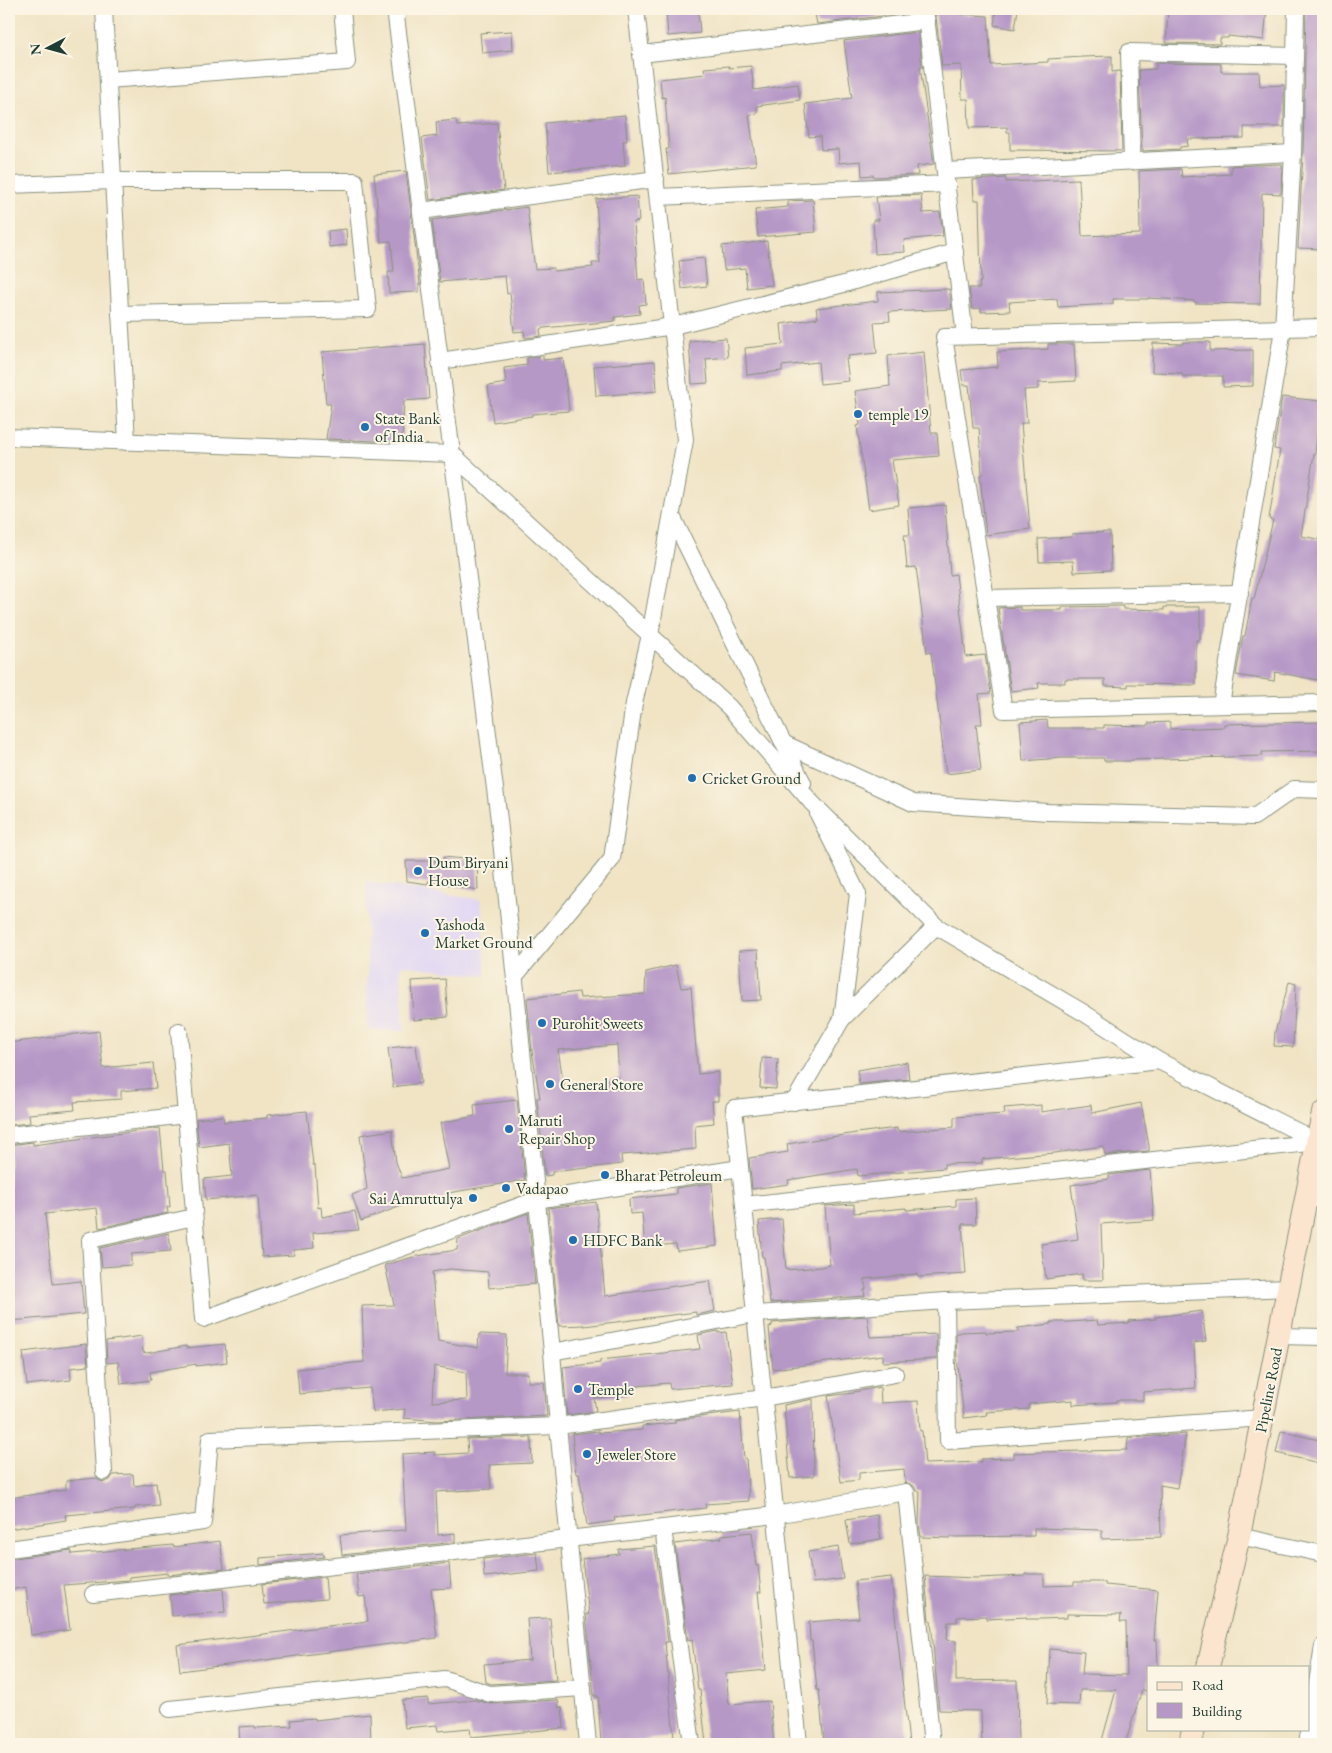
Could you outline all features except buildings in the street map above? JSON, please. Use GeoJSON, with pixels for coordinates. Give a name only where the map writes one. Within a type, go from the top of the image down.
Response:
{"type":"FeatureCollection","features":[{"type":"Feature","properties":{"kind":"main road","name":"Pipeline Road"},"geometry":{"type":"LineString","coordinates":[[1208,1666],[1239,1536],[1288,1288],[1315,1199],[1318,1142],[1323,1114]]}},
{"type":"Feature","properties":{"kind":"main road"},"geometry":{"type":"LineString","coordinates":[[1190,1744],[1194,1730]]}},
{"type":"Feature","properties":{"kind":"street"},"geometry":{"type":"LineString","coordinates":[[104,9],[127,442]]}},
{"type":"Feature","properties":{"kind":"street"},"geometry":{"type":"LineString","coordinates":[[108,80],[347,62],[342,9]]}},
{"type":"Feature","properties":{"kind":"street"},"geometry":{"type":"LineString","coordinates":[[395,9],[499,820],[552,1352],[588,1744]]}},
{"type":"Feature","properties":{"kind":"street"},"geometry":{"type":"LineString","coordinates":[[515,976],[612,859],[634,703],[650,635],[685,440],[636,9]]}},
{"type":"Feature","properties":{"kind":"street"},"geometry":{"type":"LineString","coordinates":[[1221,705],[1284,329],[1293,153],[1296,9]]}},
{"type":"Feature","properties":{"kind":"street"},"geometry":{"type":"LineString","coordinates":[[641,54],[926,15],[965,336]]}},
{"type":"Feature","properties":{"kind":"street"},"geometry":{"type":"LineString","coordinates":[[1132,162],[1130,52],[1295,56]]}},
{"type":"Feature","properties":{"kind":"street"},"geometry":{"type":"LineString","coordinates":[[658,197],[946,178],[1132,162],[1293,153]]}},
{"type":"Feature","properties":{"kind":"street"},"geometry":{"type":"LineString","coordinates":[[421,211],[656,179]]}},
{"type":"Feature","properties":{"kind":"street"},"geometry":{"type":"LineString","coordinates":[[9,185],[113,181],[355,182],[368,309],[120,314]]}},
{"type":"Feature","properties":{"kind":"street"},"geometry":{"type":"LineString","coordinates":[[440,361],[673,326],[844,284],[955,252]]}},
{"type":"Feature","properties":{"kind":"street"},"geometry":{"type":"LineString","coordinates":[[1323,327],[944,337],[1004,710],[1323,703]]}},
{"type":"Feature","properties":{"kind":"street"},"geometry":{"type":"LineString","coordinates":[[9,437],[452,454],[729,707],[812,803],[936,926],[1084,1013],[1159,1061],[1318,1142]]}},
{"type":"Feature","properties":{"kind":"street"},"geometry":{"type":"LineString","coordinates":[[672,516],[858,894],[842,1019]]}},
{"type":"Feature","properties":{"kind":"street"},"geometry":{"type":"LineString","coordinates":[[986,598],[1240,593]]}},
{"type":"Feature","properties":{"kind":"street"},"geometry":{"type":"LineString","coordinates":[[783,743],[913,803],[1048,812],[1254,817],[1294,789],[1323,790]]}},
{"type":"Feature","properties":{"kind":"street"},"geometry":{"type":"LineString","coordinates":[[794,1102],[842,1019],[936,926]]}},
{"type":"Feature","properties":{"kind":"street"},"geometry":{"type":"LineString","coordinates":[[180,1031],[203,1319],[536,1200],[740,1168]]}},
{"type":"Feature","properties":{"kind":"street"},"geometry":{"type":"LineString","coordinates":[[799,1744],[734,1108],[1159,1061]]}},
{"type":"Feature","properties":{"kind":"street"},"geometry":{"type":"LineString","coordinates":[[9,1135],[186,1115]]}},
{"type":"Feature","properties":{"kind":"street"},"geometry":{"type":"LineString","coordinates":[[744,1205],[1318,1142]]}},
{"type":"Feature","properties":{"kind":"street"},"geometry":{"type":"LineString","coordinates":[[104,1472],[90,1240],[194,1217]]}},
{"type":"Feature","properties":{"kind":"street"},"geometry":{"type":"LineString","coordinates":[[552,1352],[755,1314],[946,1301],[1288,1288]]}},
{"type":"Feature","properties":{"kind":"street"},"geometry":{"type":"LineString","coordinates":[[946,1301],[948,1442],[1263,1418]]}},
{"type":"Feature","properties":{"kind":"street"},"geometry":{"type":"LineString","coordinates":[[1279,1336],[1323,1336]]}},
{"type":"Feature","properties":{"kind":"street"},"geometry":{"type":"LineString","coordinates":[[9,1549],[204,1522],[210,1439],[558,1426],[764,1398],[895,1374]]}},
{"type":"Feature","properties":{"kind":"street"},"geometry":{"type":"LineString","coordinates":[[92,1594],[775,1515],[906,1492],[932,1744]]}},
{"type":"Feature","properties":{"kind":"street"},"geometry":{"type":"LineString","coordinates":[[663,1528],[692,1744]]}},
{"type":"Feature","properties":{"kind":"street"},"geometry":{"type":"LineString","coordinates":[[1239,1536],[1323,1554]]}},
{"type":"Feature","properties":{"kind":"street"},"geometry":{"type":"LineString","coordinates":[[1310,1726],[1323,1646]]}},
{"type":"Feature","properties":{"kind":"street"},"geometry":{"type":"LineString","coordinates":[[170,1709],[445,1679],[490,1694],[583,1688]]}},
{"type":"Feature","properties":{"kind":"street"},"geometry":{"type":"LineString","coordinates":[[1307,1744],[1309,1730]]}},
{"type":"Feature","properties":{"kind":"shaded area","name":"Yashoda Market Ground"},"geometry":{"type":"Polygon","coordinates":[[[366,882],[481,900],[486,976],[401,965],[404,1031],[368,1030],[366,882]]]}},
{"type":"Feature","properties":{"kind":"place","name":"temple 19"},"geometry":{"type":"Point","coordinates":[858,414]}},
{"type":"Feature","properties":{"kind":"place","name":"State Bank of India"},"geometry":{"type":"Point","coordinates":[365,427]}},
{"type":"Feature","properties":{"kind":"place","name":"Cricket Ground"},"geometry":{"type":"Point","coordinates":[692,778]}},
{"type":"Feature","properties":{"kind":"place","name":"Dum Biryani House"},"geometry":{"type":"Point","coordinates":[418,871]}},
{"type":"Feature","properties":{"kind":"place","name":"Yashoda Market Ground"},"geometry":{"type":"Point","coordinates":[425,933]}},
{"type":"Feature","properties":{"kind":"place","name":"Purohit Sweets"},"geometry":{"type":"Point","coordinates":[542,1023]}},
{"type":"Feature","properties":{"kind":"place","name":"General Store"},"geometry":{"type":"Point","coordinates":[550,1084]}},
{"type":"Feature","properties":{"kind":"place","name":"Maruti Repair Shop"},"geometry":{"type":"Point","coordinates":[509,1129]}},
{"type":"Feature","properties":{"kind":"place","name":"Bharat Petroleum"},"geometry":{"type":"Point","coordinates":[605,1175]}},
{"type":"Feature","properties":{"kind":"place","name":"Vadapao"},"geometry":{"type":"Point","coordinates":[506,1188]}},
{"type":"Feature","properties":{"kind":"place","name":"Sai Amruttulya"},"geometry":{"type":"Point","coordinates":[473,1198]}},
{"type":"Feature","properties":{"kind":"place","name":"HDFC Bank"},"geometry":{"type":"Point","coordinates":[573,1240]}},
{"type":"Feature","properties":{"kind":"place","name":"Temple"},"geometry":{"type":"Point","coordinates":[578,1389]}},
{"type":"Feature","properties":{"kind":"place","name":"Jeweler Store"},"geometry":{"type":"Point","coordinates":[587,1454]}}]}
